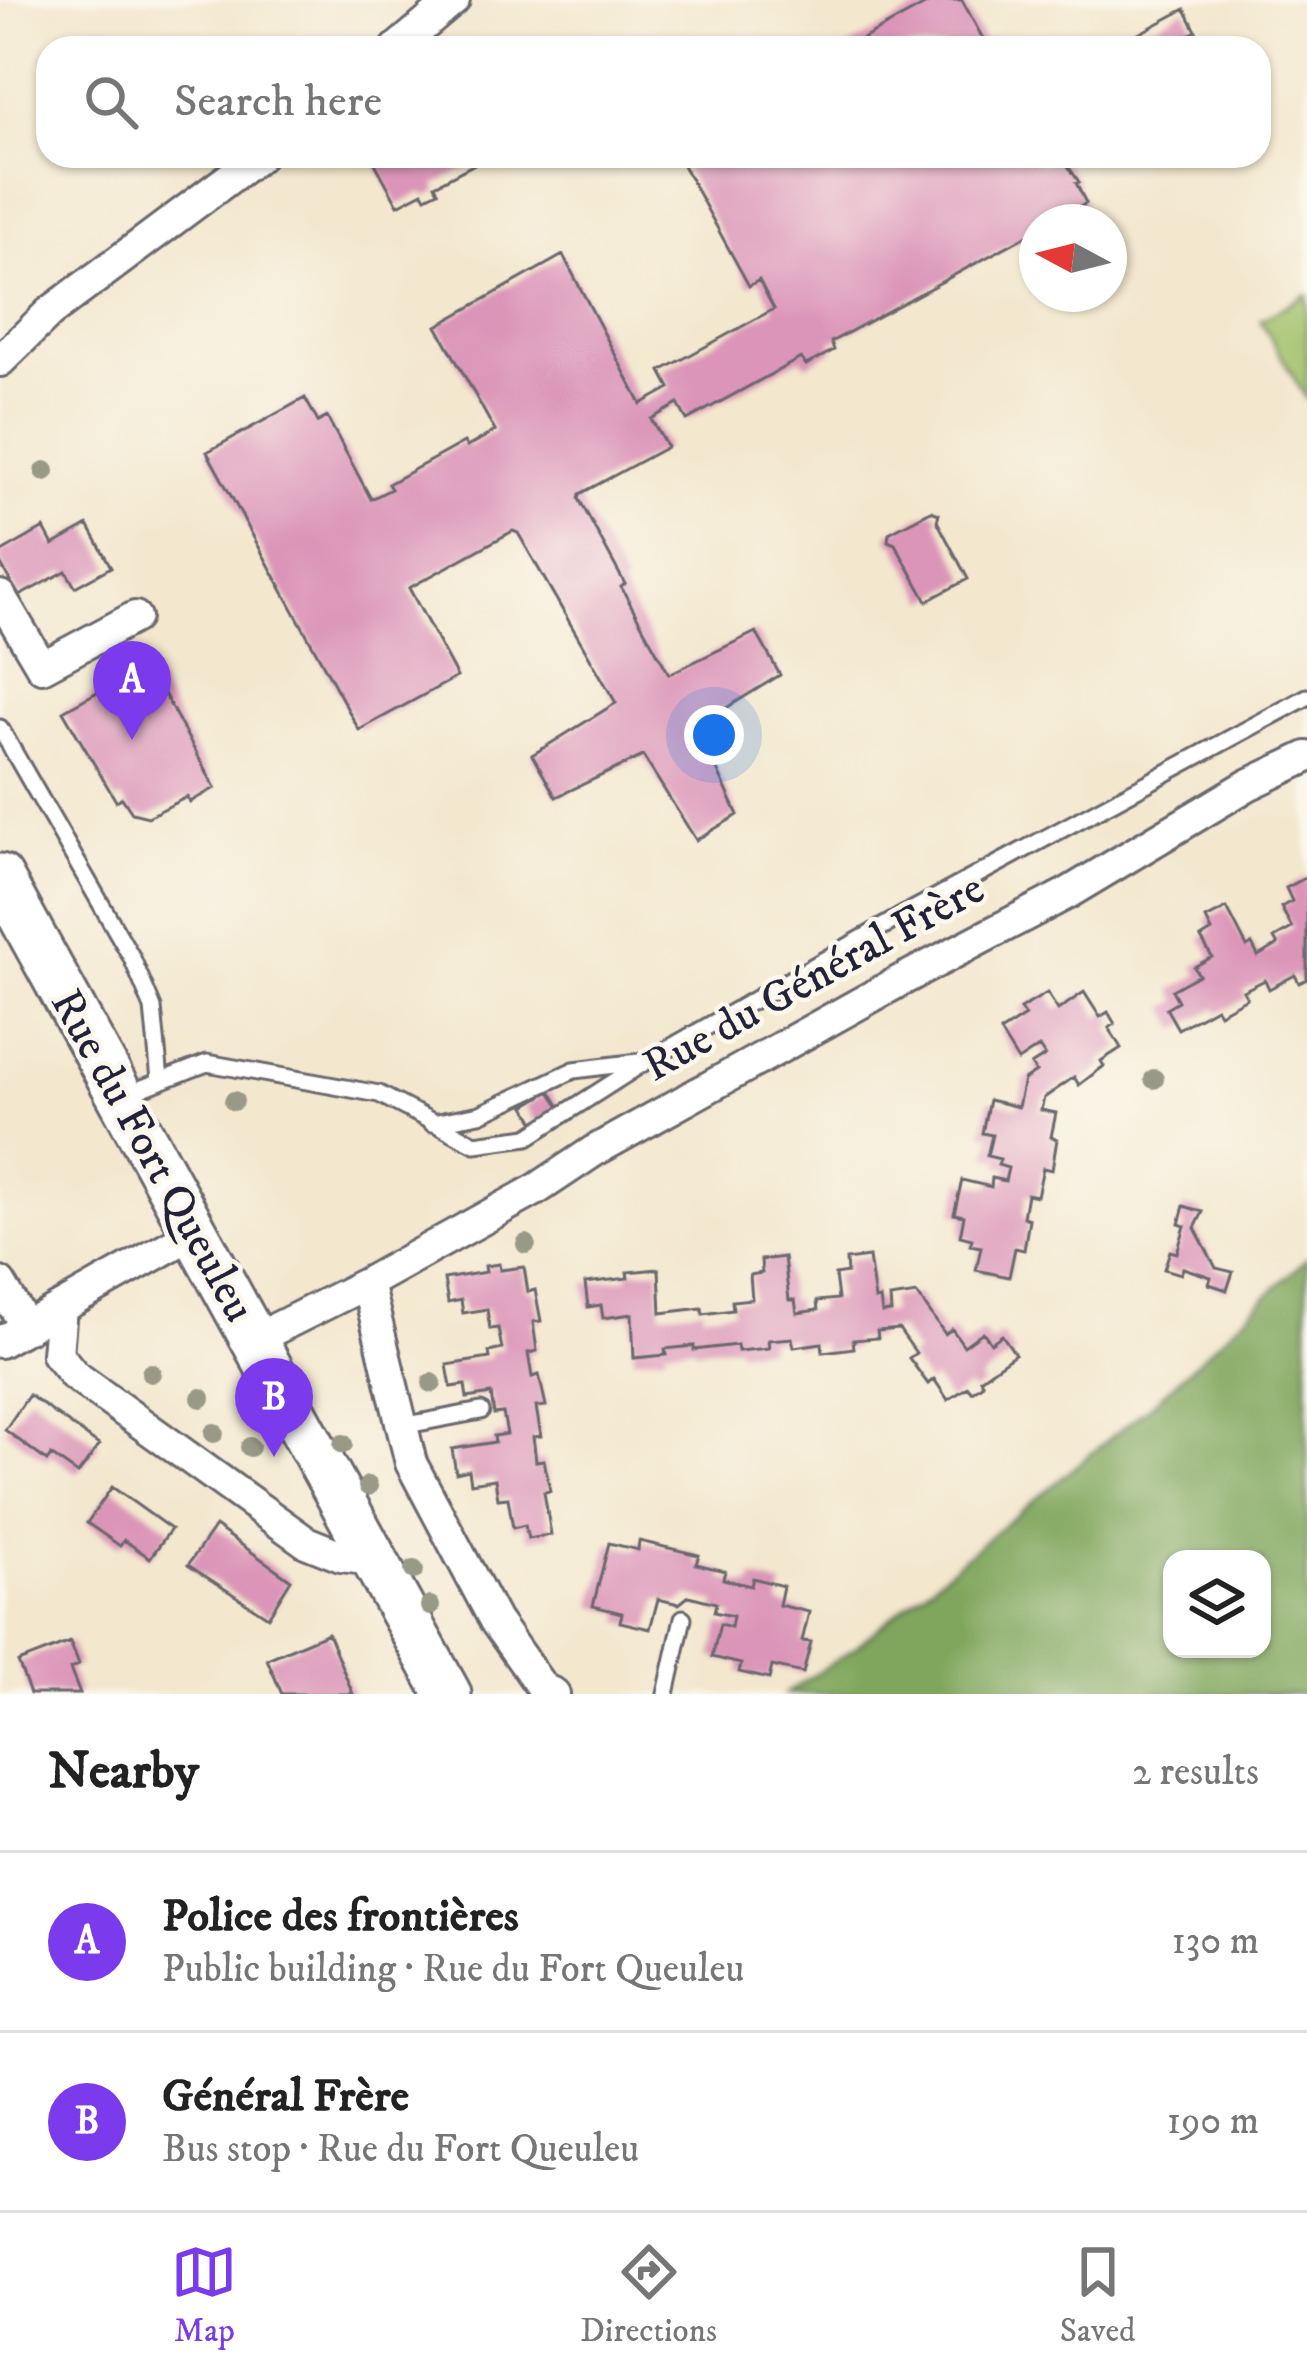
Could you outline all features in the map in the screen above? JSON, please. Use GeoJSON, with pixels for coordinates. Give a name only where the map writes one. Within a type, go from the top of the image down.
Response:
{"type":"FeatureCollection","features":[{"type":"Feature","properties":{"kind":"street"},"geometry":{"type":"LineString","coordinates":[[412,36],[454,0]]}},
{"type":"Feature","properties":{"kind":"street"},"geometry":{"type":"LineString","coordinates":[[0,362],[49,313],[244,168]]}},
{"type":"Feature","properties":{"kind":"street"},"geometry":{"type":"LineString","coordinates":[[0,596],[42,667],[135,617]]}},
{"type":"Feature","properties":{"kind":"street","name":"Rue du Général Frère"},"geometry":{"type":"LineString","coordinates":[[253,1340],[537,1189],[593,1151],[1068,892],[1248,785],[1307,757]]}},
{"type":"Feature","properties":{"kind":"street","name":"Rue du Fort Queuleu"},"geometry":{"type":"LineString","coordinates":[[0,878],[140,1088],[195,1232],[448,1694]]}},
{"type":"Feature","properties":{"kind":"street"},"geometry":{"type":"LineString","coordinates":[[0,1282],[13,1335],[195,1232]]}},
{"type":"Feature","properties":{"kind":"street"},"geometry":{"type":"LineString","coordinates":[[367,1283],[411,1463],[495,1621],[543,1689],[554,1694]]}},
{"type":"Feature","properties":{"kind":"street"},"geometry":{"type":"LineString","coordinates":[[61,1308],[57,1354],[74,1375],[306,1542],[341,1556],[374,1560]]}},
{"type":"Feature","properties":{"kind":"lane"},"geometry":{"type":"LineString","coordinates":[[0,728],[132,958],[153,1008],[140,1088],[207,1063],[380,1094],[475,1144],[528,1137],[645,1062],[905,914],[1307,697]]}},
{"type":"Feature","properties":{"kind":"lane"},"geometry":{"type":"LineString","coordinates":[[432,1123],[480,1114],[574,1070],[645,1062]]}},
{"type":"Feature","properties":{"kind":"lane"},"geometry":{"type":"LineString","coordinates":[[402,1426],[481,1411]]}},
{"type":"Feature","properties":{"kind":"lane"},"geometry":{"type":"LineString","coordinates":[[666,1694],[683,1618]]}},
{"type":"Feature","properties":{"kind":"green space"},"geometry":{"type":"Polygon","coordinates":[[[1307,294],[1307,400],[1260,320],[1307,294]]]}},
{"type":"Feature","properties":{"kind":"green space"},"geometry":{"type":"Polygon","coordinates":[[[1307,1258],[1307,1694],[785,1694],[853,1649],[1153,1403],[1307,1258]]]}},
{"type":"Feature","properties":{"kind":"building"},"geometry":{"type":"Polygon","coordinates":[[[934,0],[962,0],[982,36],[868,36],[934,0]]]}},
{"type":"Feature","properties":{"kind":"building"},"geometry":{"type":"Polygon","coordinates":[[[1185,9],[1196,31],[1187,36],[1134,36],[1185,9]]]}},
{"type":"Feature","properties":{"kind":"building"},"geometry":{"type":"Polygon","coordinates":[[[378,168],[467,168],[435,185],[438,191],[426,197],[423,192],[398,205],[378,168]]]}},
{"type":"Feature","properties":{"kind":"building"},"geometry":{"type":"Polygon","coordinates":[[[685,168],[1069,168],[1086,203],[1019,204],[1019,240],[831,342],[834,350],[806,365],[801,358],[687,420],[678,404],[651,419],[667,447],[580,494],[625,584],[621,587],[669,674],[756,632],[780,675],[697,726],[738,815],[696,840],[643,756],[556,797],[532,755],[616,703],[513,531],[409,588],[457,677],[359,730],[207,452],[305,398],[318,422],[327,417],[371,499],[391,489],[388,484],[464,442],[467,447],[495,431],[437,326],[563,255],[641,404],[670,388],[661,371],[774,309],[759,280],[749,286],[685,168]]]}},
{"type":"Feature","properties":{"kind":"building"},"geometry":{"type":"Polygon","coordinates":[[[931,511],[939,514],[937,521],[968,579],[927,601],[895,544],[888,541],[889,533],[931,511]]]}},
{"type":"Feature","properties":{"kind":"building"},"geometry":{"type":"Polygon","coordinates":[[[88,525],[111,567],[75,587],[66,571],[19,596],[0,563],[0,553],[44,528],[53,545],[88,525]]]}},
{"type":"Feature","properties":{"kind":"building"},"geometry":{"type":"Polygon","coordinates":[[[148,664],[215,788],[148,817],[132,813],[122,798],[116,801],[63,711],[148,664]]]}},
{"type":"Feature","properties":{"kind":"building"},"geometry":{"type":"Polygon","coordinates":[[[1307,877],[1307,979],[1299,983],[1295,975],[1269,989],[1265,980],[1243,991],[1247,998],[1178,1029],[1166,1008],[1178,1001],[1172,990],[1199,975],[1194,967],[1212,957],[1201,938],[1212,931],[1206,919],[1227,908],[1247,947],[1252,944],[1258,956],[1278,945],[1274,938],[1292,928],[1281,907],[1292,901],[1286,888],[1307,877]]]}},
{"type":"Feature","properties":{"kind":"building"},"geometry":{"type":"Polygon","coordinates":[[[1084,992],[1100,1017],[1108,1012],[1115,1024],[1109,1028],[1121,1048],[1079,1085],[1074,1077],[1044,1098],[1041,1110],[1056,1113],[1051,1137],[1057,1139],[1052,1170],[1043,1168],[1037,1196],[1027,1194],[1024,1250],[1015,1248],[1009,1277],[976,1270],[981,1247],[960,1236],[964,1216],[954,1214],[962,1180],[991,1187],[992,1178],[1005,1181],[1008,1168],[998,1165],[1000,1159],[987,1156],[992,1135],[982,1133],[989,1100],[1018,1107],[1024,1080],[1036,1072],[1031,1065],[1045,1056],[1039,1047],[1018,1061],[1000,1032],[1025,1016],[1020,1009],[1047,993],[1058,1010],[1084,992]]]}},
{"type":"Feature","properties":{"kind":"building"},"geometry":{"type":"Polygon","coordinates":[[[550,1091],[560,1107],[535,1122],[525,1106],[550,1091]]]}},
{"type":"Feature","properties":{"kind":"building"},"geometry":{"type":"Polygon","coordinates":[[[1184,1206],[1203,1212],[1195,1228],[1216,1268],[1233,1272],[1227,1290],[1209,1284],[1211,1277],[1183,1268],[1181,1274],[1164,1269],[1170,1251],[1177,1253],[1185,1226],[1179,1224],[1184,1206]]]}},
{"type":"Feature","properties":{"kind":"building"},"geometry":{"type":"Polygon","coordinates":[[[784,1257],[789,1300],[795,1300],[797,1313],[818,1310],[817,1301],[838,1299],[835,1275],[847,1273],[846,1260],[869,1257],[875,1300],[880,1299],[882,1313],[891,1312],[890,1298],[917,1294],[945,1334],[952,1329],[964,1346],[983,1332],[991,1343],[1002,1335],[1015,1354],[980,1379],[983,1384],[972,1392],[968,1387],[948,1400],[934,1379],[928,1384],[909,1358],[916,1353],[899,1329],[877,1331],[878,1338],[853,1340],[854,1348],[823,1352],[822,1343],[794,1347],[792,1338],[768,1340],[769,1348],[738,1351],[737,1345],[694,1350],[694,1346],[634,1358],[632,1314],[603,1318],[601,1305],[588,1307],[585,1283],[659,1269],[661,1313],[733,1310],[732,1301],[752,1299],[750,1275],[762,1273],[761,1260],[784,1257]]]}},
{"type":"Feature","properties":{"kind":"building"},"geometry":{"type":"Polygon","coordinates":[[[499,1264],[500,1270],[524,1267],[528,1292],[535,1290],[541,1321],[533,1322],[537,1351],[528,1353],[532,1377],[539,1375],[546,1406],[536,1407],[541,1436],[533,1437],[536,1461],[544,1460],[550,1491],[544,1492],[551,1535],[528,1539],[525,1525],[513,1528],[508,1498],[498,1499],[495,1479],[471,1483],[469,1470],[456,1473],[452,1449],[495,1442],[494,1436],[507,1434],[503,1413],[494,1414],[491,1394],[467,1398],[465,1385],[451,1387],[447,1365],[490,1358],[489,1352],[502,1349],[498,1328],[490,1329],[487,1309],[463,1313],[461,1300],[448,1303],[444,1279],[486,1272],[485,1266],[499,1264]]]}},
{"type":"Feature","properties":{"kind":"building"},"geometry":{"type":"Polygon","coordinates":[[[29,1395],[99,1445],[78,1474],[51,1455],[47,1461],[5,1430],[29,1395]]]}},
{"type":"Feature","properties":{"kind":"building"},"geometry":{"type":"Polygon","coordinates":[[[112,1487],[171,1529],[150,1558],[124,1540],[120,1546],[87,1523],[112,1487]]]}},
{"type":"Feature","properties":{"kind":"building"},"geometry":{"type":"Polygon","coordinates":[[[215,1526],[291,1580],[268,1617],[188,1565],[215,1526]]]}},
{"type":"Feature","properties":{"kind":"building"},"geometry":{"type":"Polygon","coordinates":[[[639,1541],[699,1555],[696,1564],[725,1571],[723,1579],[751,1586],[753,1578],[783,1586],[779,1605],[809,1612],[802,1641],[811,1642],[803,1673],[772,1666],[769,1679],[739,1672],[741,1664],[712,1657],[720,1624],[731,1627],[733,1616],[714,1612],[716,1603],[689,1596],[679,1604],[658,1599],[650,1629],[620,1622],[622,1613],[593,1606],[609,1543],[638,1550],[639,1541]]]}},
{"type":"Feature","properties":{"kind":"building"},"geometry":{"type":"Polygon","coordinates":[[[328,1633],[353,1694],[282,1694],[267,1659],[328,1633]]]}},
{"type":"Feature","properties":{"kind":"building"},"geometry":{"type":"Polygon","coordinates":[[[70,1642],[79,1665],[70,1669],[80,1694],[30,1694],[18,1662],[70,1642]]]}},
{"type":"Feature","properties":{"kind":"place","name":"Police des frontières"},"geometry":{"type":"Point","coordinates":[132,740]}},
{"type":"Feature","properties":{"kind":"place","name":"Général Frère"},"geometry":{"type":"Point","coordinates":[274,1457]}}]}
